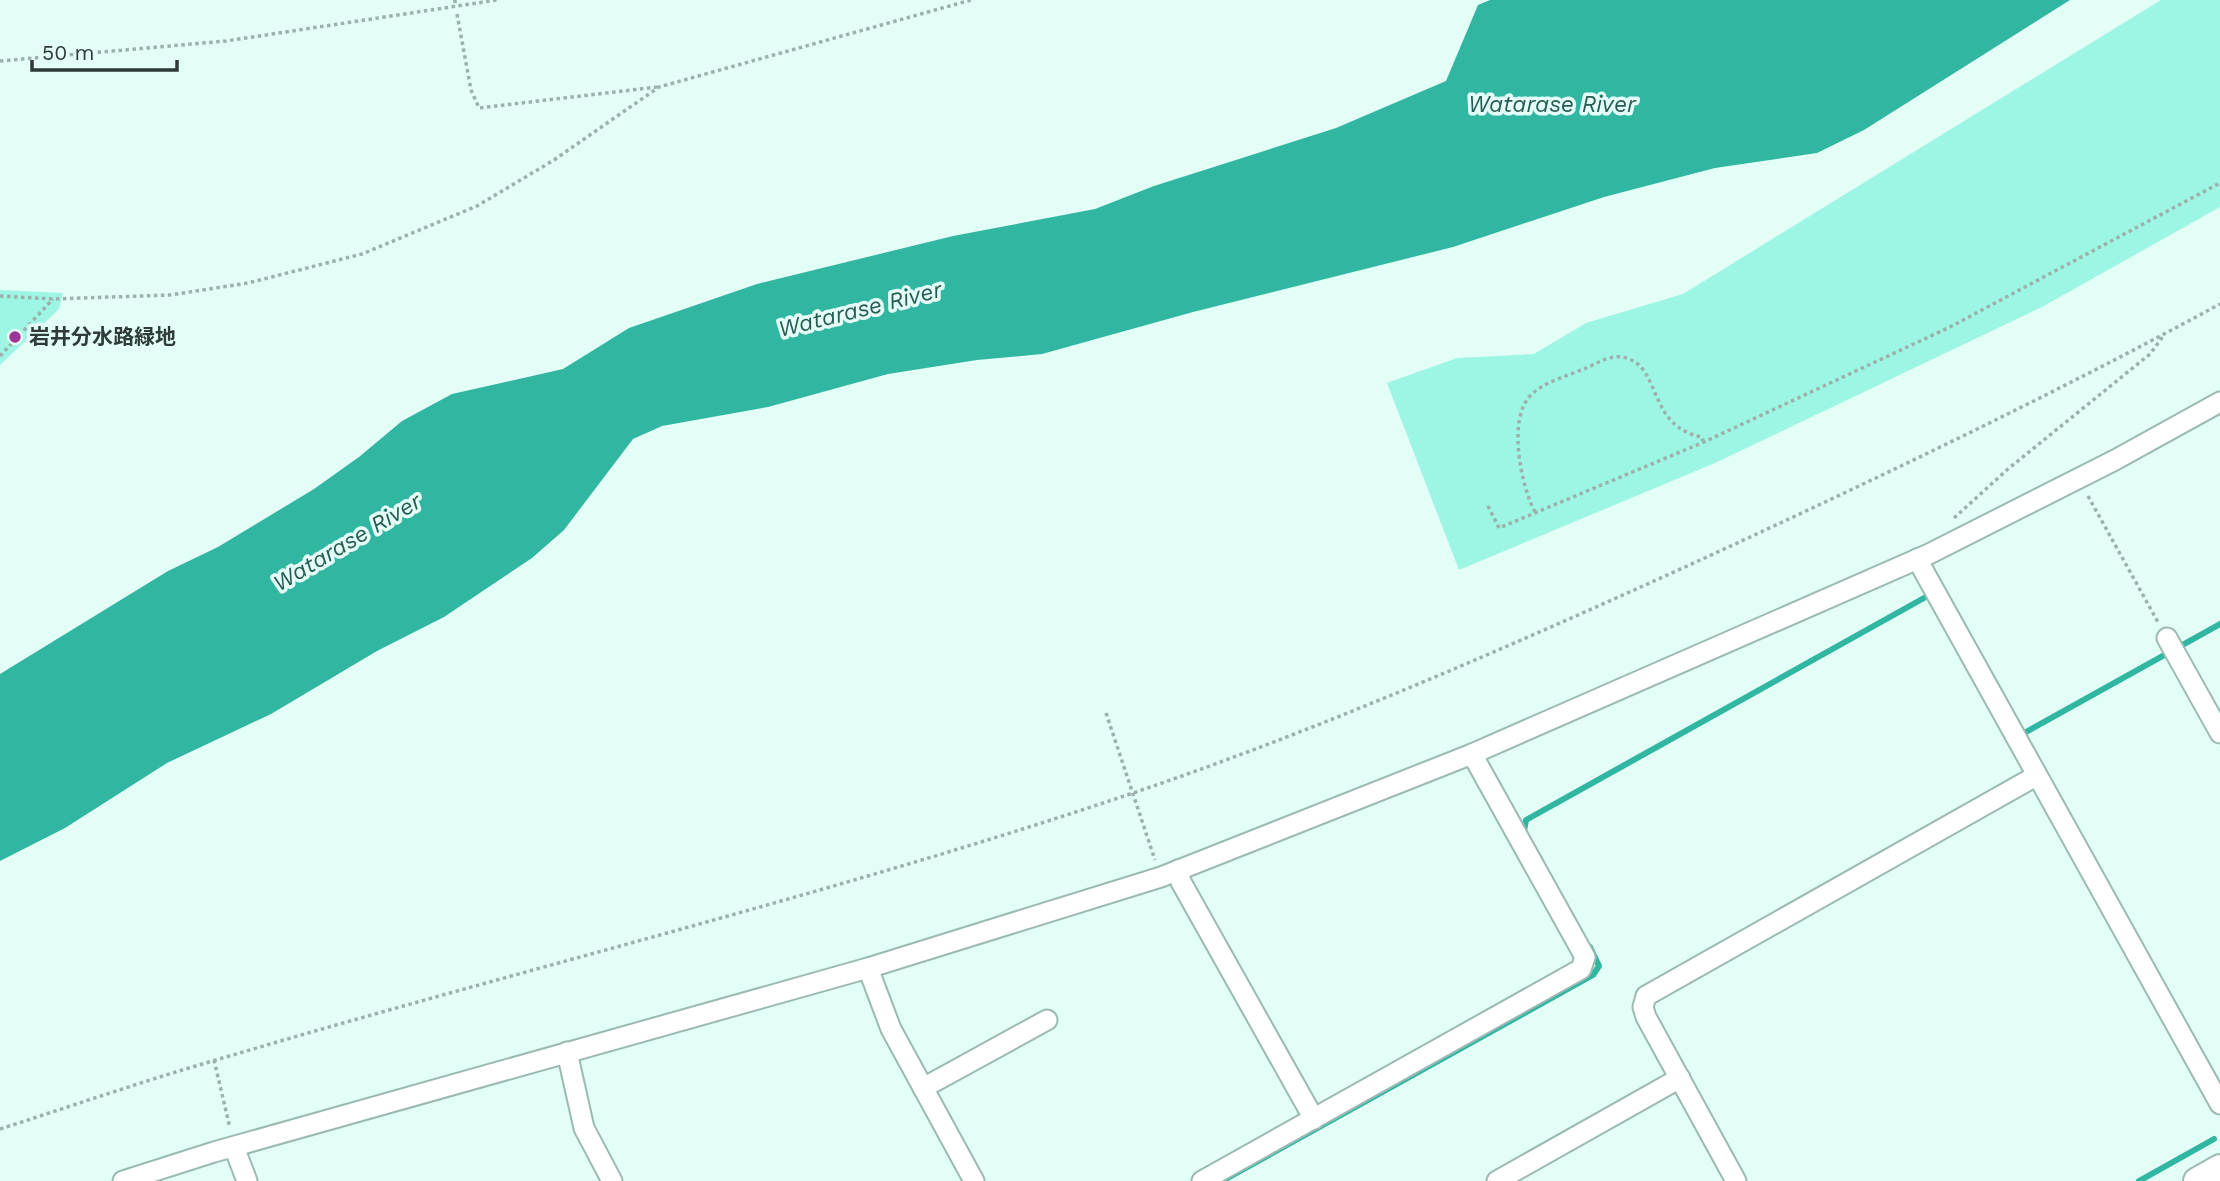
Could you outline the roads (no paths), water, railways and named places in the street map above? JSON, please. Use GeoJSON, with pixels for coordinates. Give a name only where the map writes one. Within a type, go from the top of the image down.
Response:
{"type":"FeatureCollection","features":[{"type":"Feature","properties":{"kind":"main road"},"geometry":{"type":"LineString","coordinates":[[2197,1181],[2220,1168]]}},
{"type":"Feature","properties":{"kind":"street"},"geometry":{"type":"LineString","coordinates":[[123,1181],[234,1147],[868,968],[1178,870],[1472,754],[1917,559],[2079,478],[2220,402]]}},
{"type":"Feature","properties":{"kind":"street"},"geometry":{"type":"LineString","coordinates":[[1917,559],[2220,1104]]}},
{"type":"Feature","properties":{"kind":"street"},"geometry":{"type":"LineString","coordinates":[[2167,638],[2220,733]]}},
{"type":"Feature","properties":{"kind":"street"},"geometry":{"type":"LineString","coordinates":[[1202,1181],[1581,969],[1585,957],[1472,754]]}},
{"type":"Feature","properties":{"kind":"street"},"geometry":{"type":"LineString","coordinates":[[1736,1181],[1646,1017],[1643,1007],[1646,996],[2036,776]]}},
{"type":"Feature","properties":{"kind":"street"},"geometry":{"type":"LineString","coordinates":[[1178,870],[1181,883],[1314,1119]]}},
{"type":"Feature","properties":{"kind":"street"},"geometry":{"type":"LineString","coordinates":[[868,968],[891,1029],[974,1181]]}},
{"type":"Feature","properties":{"kind":"street"},"geometry":{"type":"LineString","coordinates":[[923,1087],[1047,1020]]}},
{"type":"Feature","properties":{"kind":"street"},"geometry":{"type":"LineString","coordinates":[[567,1052],[584,1128],[612,1181]]}},
{"type":"Feature","properties":{"kind":"street"},"geometry":{"type":"LineString","coordinates":[[1497,1181],[1680,1078]]}},
{"type":"Feature","properties":{"kind":"street"},"geometry":{"type":"LineString","coordinates":[[234,1147],[247,1181]]}},
{"type":"Feature","properties":{"kind":"water","name":"Watarase River"},"geometry":{"type":"Polygon","coordinates":[[[1490,0],[2070,0],[1864,130],[1817,153],[1715,168],[1604,197],[1453,247],[1193,312],[1042,354],[977,360],[888,374],[768,407],[662,426],[633,439],[564,530],[532,558],[444,617],[377,651],[271,714],[167,763],[65,828],[0,861],[0,674],[168,571],[218,547],[314,489],[359,457],[402,421],[452,394],[563,369],[629,328],[757,284],[953,236],[1095,209],[1154,186],[1336,128],[1446,81],[1478,5],[1490,0]]]}},
{"type":"Feature","properties":{"kind":"waterway"},"geometry":{"type":"LineString","coordinates":[[1524,831],[1526,820],[1924,598]]}},
{"type":"Feature","properties":{"kind":"waterway"},"geometry":{"type":"LineString","coordinates":[[2026,732],[2220,624]]}},
{"type":"Feature","properties":{"kind":"waterway"},"geometry":{"type":"LineString","coordinates":[[1222,1181],[1593,975],[1599,966],[1590,947]]}},
{"type":"Feature","properties":{"kind":"waterway"},"geometry":{"type":"LineString","coordinates":[[2139,1181],[2214,1139]]}},
{"type":"Feature","properties":{"kind":"place","name":"岩井分水路緑地"},"geometry":{"type":"Point","coordinates":[15,337]}}]}
